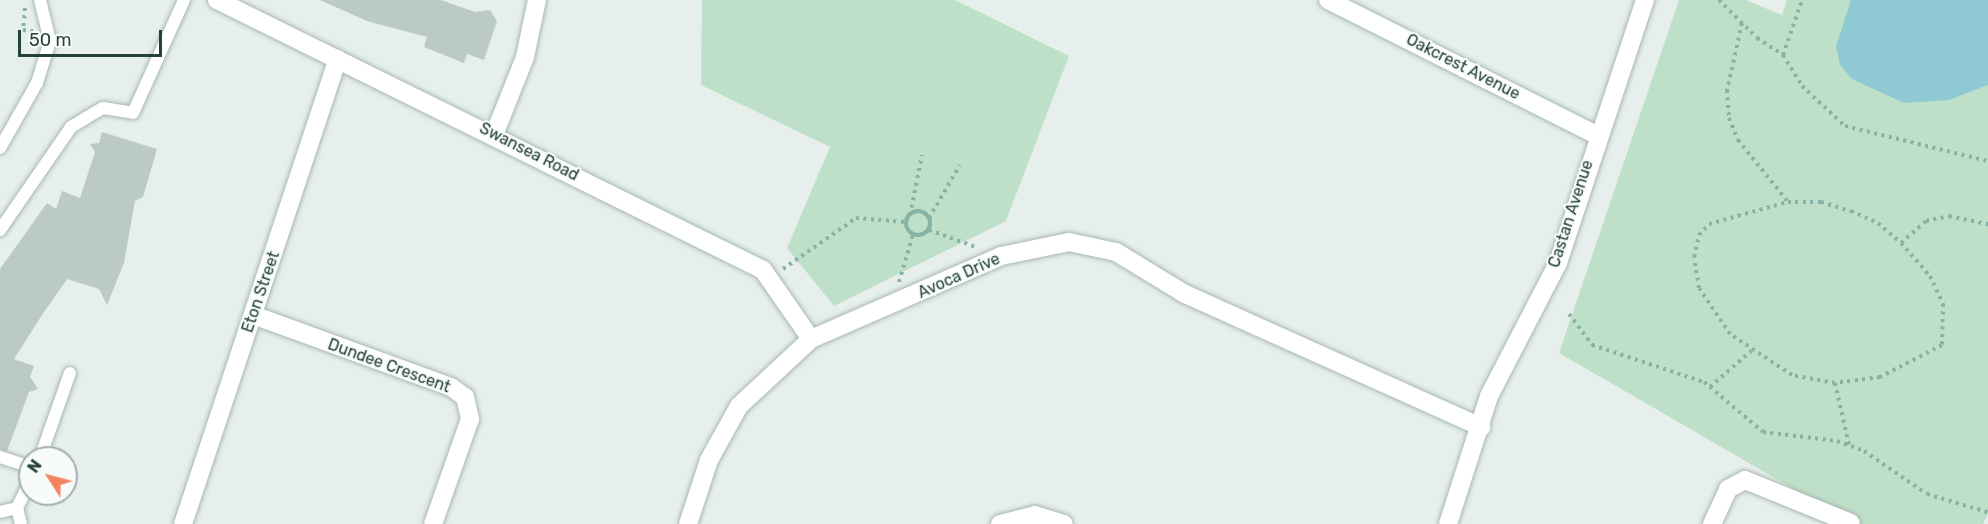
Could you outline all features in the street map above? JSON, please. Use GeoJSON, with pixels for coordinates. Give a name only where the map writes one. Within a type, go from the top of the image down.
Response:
{"type":"FeatureCollection","features":[{"type":"Feature","properties":{"kind":"street","name":"Swansea Road"},"geometry":{"type":"LineString","coordinates":[[217,0],[494,135],[771,278],[812,339]]}},
{"type":"Feature","properties":{"kind":"street"},"geometry":{"type":"LineString","coordinates":[[494,135],[525,57],[537,0]]}},
{"type":"Feature","properties":{"kind":"street","name":"Oakcrest Avenue"},"geometry":{"type":"LineString","coordinates":[[1329,0],[1597,135]]}},
{"type":"Feature","properties":{"kind":"street","name":"Castan Avenue"},"geometry":{"type":"LineString","coordinates":[[1448,524],[1498,375],[1558,263],[1597,135],[1645,0]]}},
{"type":"Feature","properties":{"kind":"street","name":"Eton Street"},"geometry":{"type":"LineString","coordinates":[[183,524],[338,59]]}},
{"type":"Feature","properties":{"kind":"street","name":"Avoca Drive"},"geometry":{"type":"LineString","coordinates":[[688,524],[709,460],[739,406],[812,339],[892,306],[1001,255],[1069,242],[1116,252],[1185,294],[1481,427]]}},
{"type":"Feature","properties":{"kind":"street","name":"Dundee Crescent"},"geometry":{"type":"LineString","coordinates":[[253,315],[451,387],[465,397],[470,419],[433,524]]}},
{"type":"Feature","properties":{"kind":"street"},"geometry":{"type":"LineString","coordinates":[[1712,524],[1728,489],[1745,480],[1851,524]]}},
{"type":"Feature","properties":{"kind":"street"},"geometry":{"type":"LineString","coordinates":[[1000,524],[1035,515],[1064,524]]}},
{"type":"Feature","properties":{"kind":"lane"},"geometry":{"type":"LineString","coordinates":[[0,147],[37,83],[50,40],[40,0]]}},
{"type":"Feature","properties":{"kind":"lane"},"geometry":{"type":"LineString","coordinates":[[0,230],[71,127],[103,108],[133,112],[184,0]]}},
{"type":"Feature","properties":{"kind":"lane"},"geometry":{"type":"LineString","coordinates":[[44,446],[70,373]]}},
{"type":"Feature","properties":{"kind":"lane"},"geometry":{"type":"LineString","coordinates":[[0,457],[18,463]]}},
{"type":"Feature","properties":{"kind":"lane"},"geometry":{"type":"LineString","coordinates":[[0,512],[17,508],[21,524]]}},
{"type":"Feature","properties":{"kind":"path"},"geometry":{"type":"LineString","coordinates":[[24,0],[23,30],[38,32],[36,40]]}},
{"type":"Feature","properties":{"kind":"path"},"geometry":{"type":"LineString","coordinates":[[1719,0],[1743,23],[1783,55],[1802,86],[1845,126],[1988,161]]}},
{"type":"Feature","properties":{"kind":"path"},"geometry":{"type":"LineString","coordinates":[[1783,55],[1802,0]]}},
{"type":"Feature","properties":{"kind":"path"},"geometry":{"type":"LineString","coordinates":[[1743,23],[1727,90],[1729,118],[1738,140],[1788,202]]}},
{"type":"Feature","properties":{"kind":"path"},"geometry":{"type":"LineString","coordinates":[[906,222],[910,214],[921,155]]}},
{"type":"Feature","properties":{"kind":"path"},"geometry":{"type":"LineString","coordinates":[[929,230],[929,218],[960,165]]}},
{"type":"Feature","properties":{"kind":"path"},"geometry":{"type":"LineString","coordinates":[[1788,202],[1821,202],[1851,211],[1878,223],[1901,243],[1930,276],[1943,304],[1942,345],[1880,377],[1834,383],[1792,375],[1751,351],[1730,334],[1699,288],[1694,257],[1699,235],[1709,224],[1788,202]]}},
{"type":"Feature","properties":{"kind":"path"},"geometry":{"type":"LineString","coordinates":[[910,214],[929,218]]}},
{"type":"Feature","properties":{"kind":"path"},"geometry":{"type":"LineString","coordinates":[[771,278],[856,218],[906,222]]}},
{"type":"Feature","properties":{"kind":"path"},"geometry":{"type":"LineString","coordinates":[[1901,243],[1938,219],[1988,224]]}},
{"type":"Feature","properties":{"kind":"path"},"geometry":{"type":"LineString","coordinates":[[906,222],[914,234]]}},
{"type":"Feature","properties":{"kind":"path"},"geometry":{"type":"LineString","coordinates":[[914,234],[929,230],[1001,255]]}},
{"type":"Feature","properties":{"kind":"path"},"geometry":{"type":"LineString","coordinates":[[892,306],[914,234]]}},
{"type":"Feature","properties":{"kind":"path"},"geometry":{"type":"LineString","coordinates":[[1569,314],[1592,345],[1710,387],[1763,432],[1849,446],[1927,494],[1987,512]]}},
{"type":"Feature","properties":{"kind":"path"},"geometry":{"type":"LineString","coordinates":[[1710,387],[1751,351]]}},
{"type":"Feature","properties":{"kind":"path"},"geometry":{"type":"LineString","coordinates":[[1834,383],[1849,446]]}},
{"type":"Feature","properties":{"kind":"green space"},"geometry":{"type":"Polygon","coordinates":[[[702,0],[955,0],[1069,56],[1006,221],[834,306],[787,248],[830,147],[701,85],[702,0]]]}},
{"type":"Feature","properties":{"kind":"green space"},"geometry":{"type":"Polygon","coordinates":[[[1679,0],[1746,0],[1782,15],[1787,0],[1988,0],[1988,514],[1983,524],[1854,524],[1559,353],[1679,0]]]}},
{"type":"Feature","properties":{"kind":"water"},"geometry":{"type":"Polygon","coordinates":[[[1851,0],[1988,0],[1988,85],[1949,100],[1904,103],[1852,79],[1840,65],[1836,46],[1851,0]]]}},
{"type":"Feature","properties":{"kind":"building"},"geometry":{"type":"Polygon","coordinates":[[[320,0],[441,0],[475,12],[490,10],[497,21],[484,60],[467,54],[464,63],[424,47],[427,37],[367,21],[320,0]]]}},
{"type":"Feature","properties":{"kind":"building"},"geometry":{"type":"Polygon","coordinates":[[[102,132],[157,149],[143,197],[135,201],[124,263],[107,305],[99,289],[67,279],[42,315],[14,359],[34,366],[30,377],[38,389],[29,392],[7,451],[0,449],[0,269],[47,203],[56,209],[62,191],[80,198],[95,152],[90,144],[99,143],[102,132]]]}}]}
